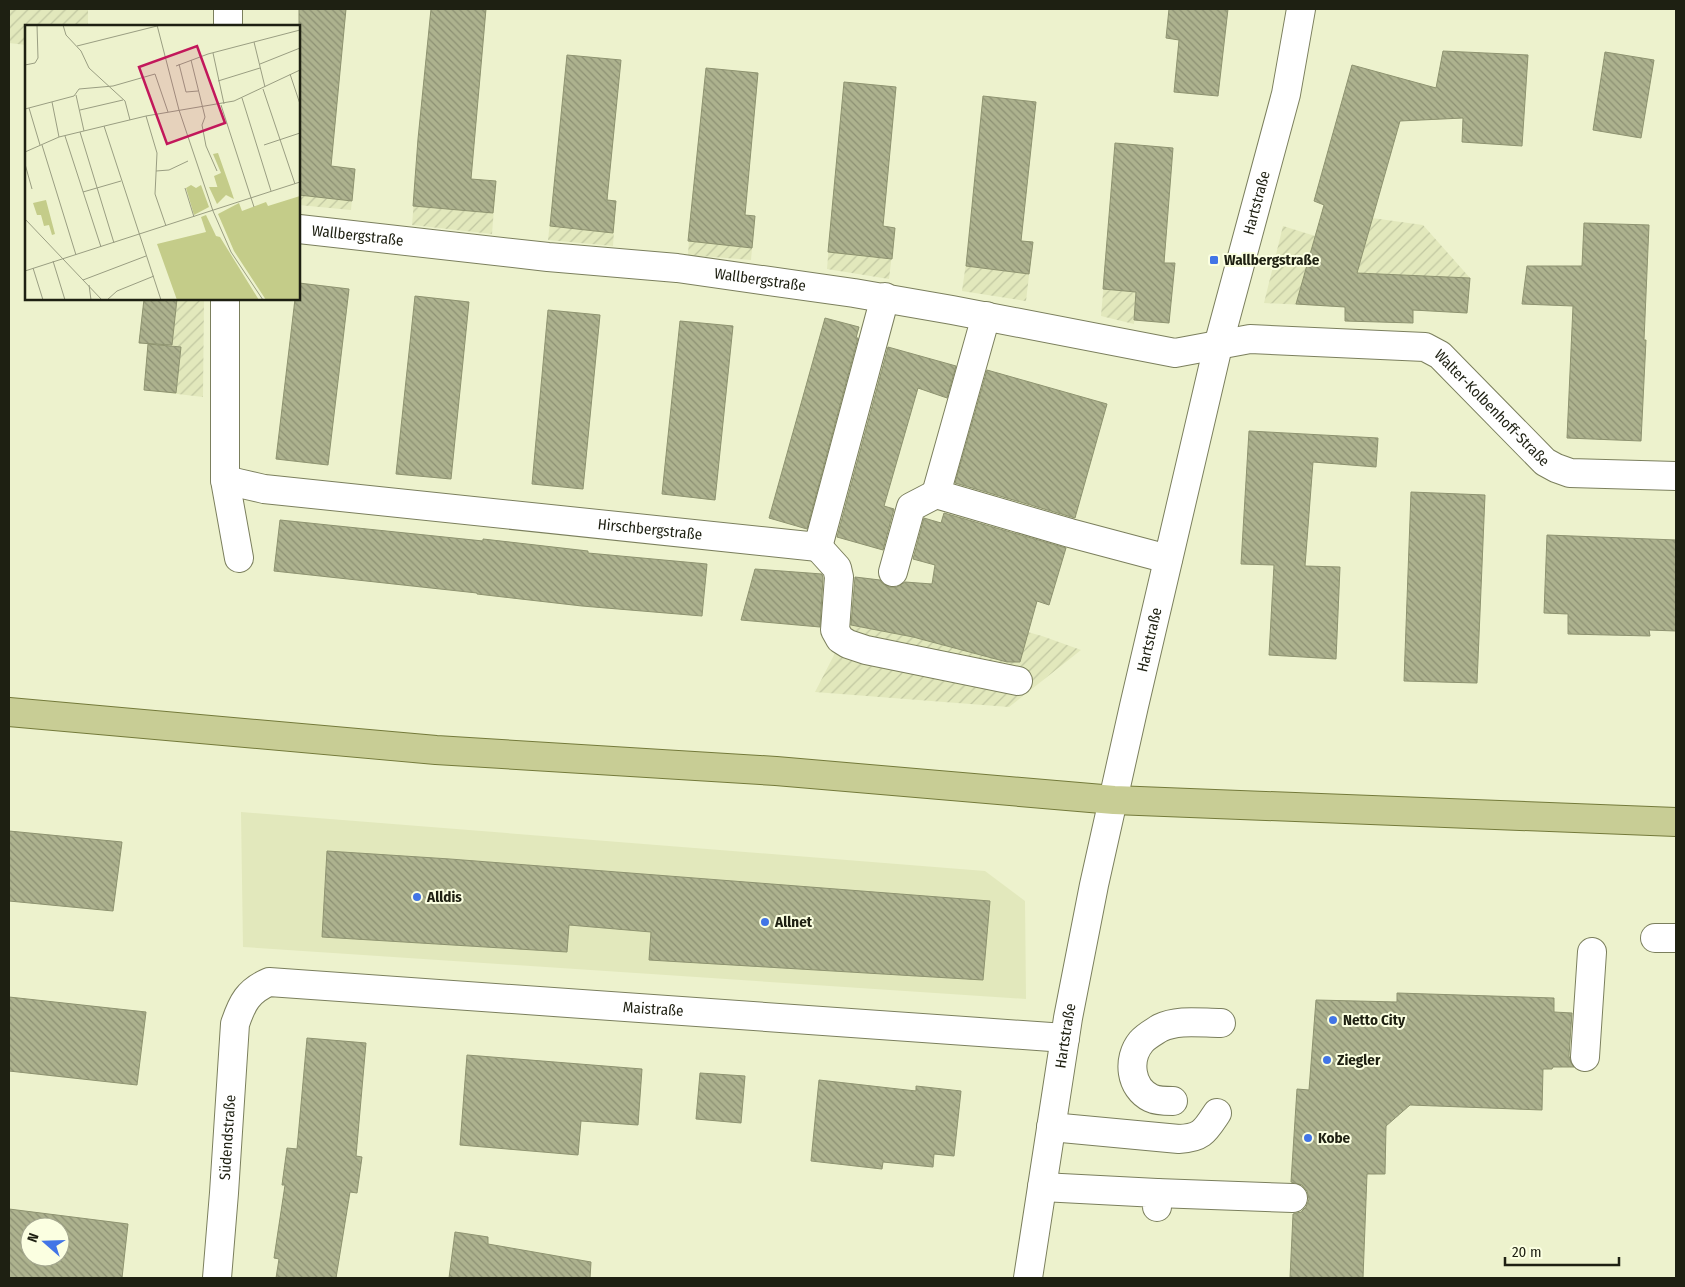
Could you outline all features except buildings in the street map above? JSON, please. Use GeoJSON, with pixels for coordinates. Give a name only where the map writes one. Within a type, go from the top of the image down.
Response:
{"type":"FeatureCollection","features":[{"type":"Feature","properties":{"kind":"main road"},"geometry":{"type":"LineString","coordinates":[[9,712],[436,750],[776,771],[1114,800],[1676,822]]}},
{"type":"Feature","properties":{"kind":"street"},"geometry":{"type":"LineString","coordinates":[[228,9],[228,25]]}},
{"type":"Feature","properties":{"kind":"street","name":"Hartstraße"},"geometry":{"type":"LineString","coordinates":[[1028,1278],[1065,1038],[1094,885],[1218,346],[1286,94],[1301,9]]}},
{"type":"Feature","properties":{"kind":"street","name":"Wallbergstraße"},"geometry":{"type":"LineString","coordinates":[[300,229],[548,257],[677,268],[885,297],[1175,353],[1218,346]]}},
{"type":"Feature","properties":{"kind":"street"},"geometry":{"type":"LineString","coordinates":[[885,297],[818,547],[837,568],[839,577],[835,630],[840,639],[866,650],[1018,681]]}},
{"type":"Feature","properties":{"kind":"street"},"geometry":{"type":"LineString","coordinates":[[225,300],[225,480],[239,558]]}},
{"type":"Feature","properties":{"kind":"street"},"geometry":{"type":"LineString","coordinates":[[936,494],[986,316]]}},
{"type":"Feature","properties":{"kind":"street","name":"Walter-Kolbenhoff-Straße"},"geometry":{"type":"LineString","coordinates":[[1218,346],[1250,339],[1425,347],[1440,355],[1545,462],[1556,468],[1570,473],[1676,476]]}},
{"type":"Feature","properties":{"kind":"street","name":"Hirschbergstraße"},"geometry":{"type":"LineString","coordinates":[[225,480],[264,489],[818,547]]}},
{"type":"Feature","properties":{"kind":"street"},"geometry":{"type":"LineString","coordinates":[[892,572],[911,507],[936,494],[1168,559]]}},
{"type":"Feature","properties":{"kind":"street"},"geometry":{"type":"LineString","coordinates":[[1585,1057],[1592,952]]}},
{"type":"Feature","properties":{"kind":"street","name":"Maistraße"},"geometry":{"type":"LineString","coordinates":[[246,998],[258,987],[270,982],[277,982],[1065,1038]]}},
{"type":"Feature","properties":{"kind":"street","name":"Südendstraße"},"geometry":{"type":"LineString","coordinates":[[217,1278],[236,1024],[246,998]]}},
{"type":"Feature","properties":{"kind":"street"},"geometry":{"type":"LineString","coordinates":[[1173,1101],[1151,1098],[1143,1093],[1136,1084],[1132,1072],[1132,1063],[1141,1042],[1161,1028],[1175,1023],[1220,1023]]}},
{"type":"Feature","properties":{"kind":"street"},"geometry":{"type":"LineString","coordinates":[[1051,1127],[1179,1139],[1193,1138],[1206,1131],[1217,1113]]}},
{"type":"Feature","properties":{"kind":"street"},"geometry":{"type":"LineString","coordinates":[[1042,1187],[1157,1200],[1293,1198]]}},
{"type":"Feature","properties":{"kind":"shaded area"},"geometry":{"type":"Polygon","coordinates":[[[9,9],[88,9],[88,25],[25,25],[25,45],[9,43],[9,9]]]}},
{"type":"Feature","properties":{"kind":"shaded area"},"geometry":{"type":"Polygon","coordinates":[[[300,163],[355,169],[351,210],[300,205],[300,163]]]}},
{"type":"Feature","properties":{"kind":"shaded area"},"geometry":{"type":"Polygon","coordinates":[[[416,175],[496,182],[492,234],[412,225],[416,175]]]}},
{"type":"Feature","properties":{"kind":"shaded area"},"geometry":{"type":"Polygon","coordinates":[[[553,195],[616,201],[613,246],[548,240],[553,195]]]}},
{"type":"Feature","properties":{"kind":"shaded area"},"geometry":{"type":"Polygon","coordinates":[[[1324,205],[1372,218],[1423,225],[1470,278],[1467,313],[1264,303],[1283,226],[1315,236],[1324,205]]]}},
{"type":"Feature","properties":{"kind":"shaded area"},"geometry":{"type":"Polygon","coordinates":[[[691,210],[755,216],[751,260],[688,255],[691,210]]]}},
{"type":"Feature","properties":{"kind":"shaded area"},"geometry":{"type":"Polygon","coordinates":[[[831,221],[895,228],[889,279],[827,269],[831,221]]]}},
{"type":"Feature","properties":{"kind":"shaded area"},"geometry":{"type":"Polygon","coordinates":[[[970,235],[1033,242],[1026,301],[962,291],[970,235]]]}},
{"type":"Feature","properties":{"kind":"shaded area"},"geometry":{"type":"Polygon","coordinates":[[[1106,259],[1139,262],[1134,324],[1101,316],[1106,259]]]}},
{"type":"Feature","properties":{"kind":"shaded area"},"geometry":{"type":"Polygon","coordinates":[[[144,300],[204,300],[203,397],[144,390],[148,344],[139,342],[144,300]]]}},
{"type":"Feature","properties":{"kind":"shaded area"},"geometry":{"type":"Polygon","coordinates":[[[857,590],[935,606],[1042,636],[1081,650],[1009,707],[815,692],[850,624],[857,590]]]}},
{"type":"Feature","properties":{"kind":"shaded area"},"geometry":{"type":"Polygon","coordinates":[[[241,812],[985,871],[1025,901],[1026,999],[243,947],[241,812]]]}},
{"type":"Feature","properties":{"kind":"place","name":"Wallbergstraße"},"geometry":{"type":"Point","coordinates":[1214,260]}},
{"type":"Feature","properties":{"kind":"place","name":"Alldis"},"geometry":{"type":"Point","coordinates":[417,897]}},
{"type":"Feature","properties":{"kind":"place","name":"Allnet"},"geometry":{"type":"Point","coordinates":[765,922]}},
{"type":"Feature","properties":{"kind":"place","name":"Netto City"},"geometry":{"type":"Point","coordinates":[1333,1020]}},
{"type":"Feature","properties":{"kind":"place","name":"Ziegler"},"geometry":{"type":"Point","coordinates":[1327,1060]}},
{"type":"Feature","properties":{"kind":"place","name":"Kobe"},"geometry":{"type":"Point","coordinates":[1308,1138]}}]}
